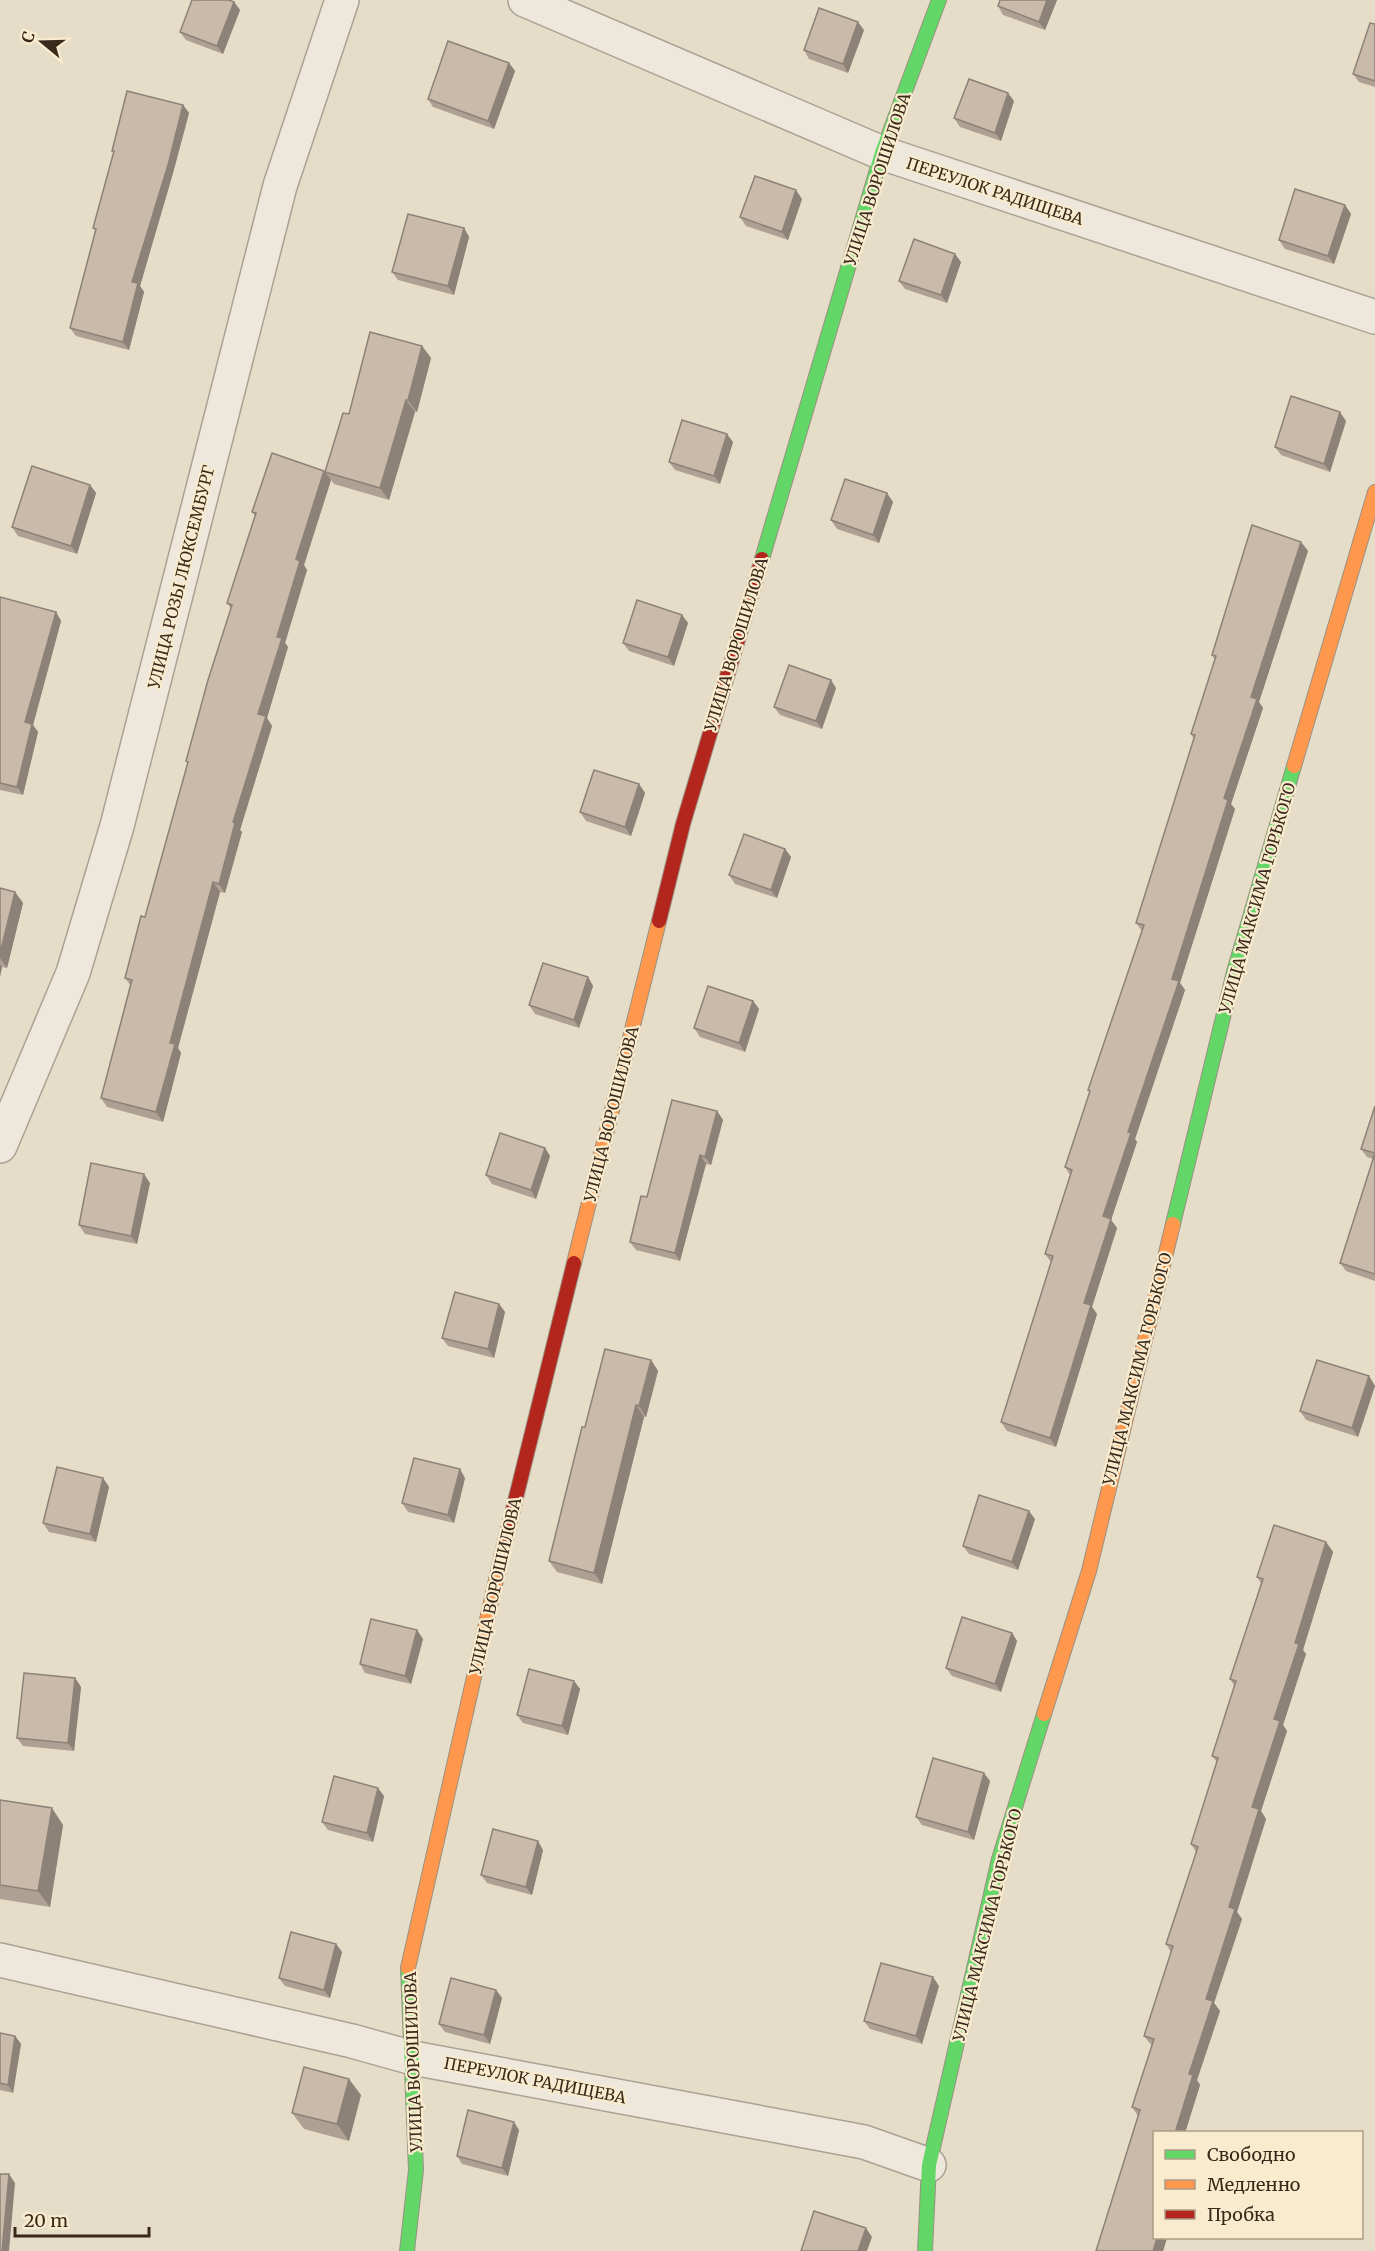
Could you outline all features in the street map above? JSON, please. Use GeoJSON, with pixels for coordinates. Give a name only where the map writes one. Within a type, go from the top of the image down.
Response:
{"type":"FeatureCollection","features":[{"type":"Feature","properties":{"kind":"street","name":"УЛИЦА РОЗЫ ЛЮКСЕМБУРГ"},"geometry":{"type":"LineString","coordinates":[[0,1146],[73,972],[117,826],[280,186],[342,0]]}},
{"type":"Feature","properties":{"kind":"street","name":"ПЕРЕУЛОК РАДИЩЕВА"},"geometry":{"type":"LineString","coordinates":[[525,0],[882,153],[1375,317]]}},
{"type":"Feature","properties":{"kind":"street","name":"УЛИЦА ВОРОШИЛОВА"},"geometry":{"type":"LineString","coordinates":[[406,2251],[416,2170],[408,1969],[526,1451],[683,824],[882,153],[939,0]]}},
{"type":"Feature","properties":{"kind":"street","name":"УЛИЦА МАКСИМА ГОРЬКОГО"},"geometry":{"type":"LineString","coordinates":[[925,2251],[929,2165],[999,1859],[1089,1571],[1234,972],[1375,492]]}},
{"type":"Feature","properties":{"kind":"street","name":"ПЕРЕУЛОК РАДИЩЕВА"},"geometry":{"type":"LineString","coordinates":[[0,1960],[352,2041],[413,2058],[864,2142],[929,2165]]}},
{"type":"Feature","properties":{"kind":"building"},"geometry":{"type":"Polygon","coordinates":[[[192,0],[234,2],[217,46],[180,32],[192,0]]]}},
{"type":"Feature","properties":{"kind":"building"},"geometry":{"type":"Polygon","coordinates":[[[1000,0],[1047,0],[1039,22],[998,6],[1000,0]]]}},
{"type":"Feature","properties":{"kind":"building"},"geometry":{"type":"Polygon","coordinates":[[[819,8],[858,22],[843,64],[804,50],[819,8]]]}},
{"type":"Feature","properties":{"kind":"building"},"geometry":{"type":"Polygon","coordinates":[[[1370,23],[1375,24],[1375,81],[1353,74],[1370,23]]]}},
{"type":"Feature","properties":{"kind":"building"},"geometry":{"type":"Polygon","coordinates":[[[448,41],[509,63],[488,121],[428,99],[448,41]]]}},
{"type":"Feature","properties":{"kind":"building"},"geometry":{"type":"Polygon","coordinates":[[[969,79],[1008,93],[995,133],[954,118],[969,79]]]}},
{"type":"Feature","properties":{"kind":"building"},"geometry":{"type":"Polygon","coordinates":[[[127,91],[183,105],[168,165],[132,282],[138,283],[123,342],[70,328],[96,229],[93,228],[114,151],[112,151],[127,91]]]}},
{"type":"Feature","properties":{"kind":"building"},"geometry":{"type":"Polygon","coordinates":[[[755,176],[796,190],[782,232],[740,217],[755,176]]]}},
{"type":"Feature","properties":{"kind":"building"},"geometry":{"type":"Polygon","coordinates":[[[1295,189],[1345,205],[1328,256],[1279,240],[1295,189]]]}},
{"type":"Feature","properties":{"kind":"building"},"geometry":{"type":"Polygon","coordinates":[[[408,214],[464,228],[448,286],[392,272],[408,214]]]}},
{"type":"Feature","properties":{"kind":"building"},"geometry":{"type":"Polygon","coordinates":[[[914,239],[955,254],[941,295],[899,281],[914,239]]]}},
{"type":"Feature","properties":{"kind":"building"},"geometry":{"type":"Polygon","coordinates":[[[370,332],[422,346],[408,400],[406,400],[380,488],[325,472],[343,413],[349,414],[370,332]]]}},
{"type":"Feature","properties":{"kind":"building"},"geometry":{"type":"Polygon","coordinates":[[[1291,396],[1340,412],[1324,464],[1275,447],[1291,396]]]}},
{"type":"Feature","properties":{"kind":"building"},"geometry":{"type":"Polygon","coordinates":[[[682,420],[727,434],[714,476],[669,462],[682,420]]]}},
{"type":"Feature","properties":{"kind":"building"},"geometry":{"type":"Polygon","coordinates":[[[272,453],[324,471],[296,559],[300,561],[277,637],[282,638],[258,714],[266,716],[233,822],[235,823],[219,884],[213,882],[170,1043],[175,1044],[156,1112],[101,1098],[132,980],[125,978],[141,916],[145,917],[208,680],[232,605],[227,603],[256,513],[252,512],[272,453]]]}},
{"type":"Feature","properties":{"kind":"building"},"geometry":{"type":"Polygon","coordinates":[[[32,466],[90,485],[71,546],[12,527],[32,466]]]}},
{"type":"Feature","properties":{"kind":"building"},"geometry":{"type":"Polygon","coordinates":[[[845,479],[887,493],[873,535],[831,520],[845,479]]]}},
{"type":"Feature","properties":{"kind":"building"},"geometry":{"type":"Polygon","coordinates":[[[1252,525],[1301,542],[1251,697],[1257,699],[1224,798],[1228,800],[1172,979],[1179,981],[1128,1132],[1131,1133],[1103,1216],[1111,1219],[1084,1303],[1091,1305],[1050,1438],[1001,1422],[1053,1256],[1045,1254],[1072,1170],[1065,1167],[1090,1091],[1088,1090],[1144,925],[1136,923],[1195,735],[1191,734],[1216,656],[1212,655],[1252,525]]]}},
{"type":"Feature","properties":{"kind":"building"},"geometry":{"type":"Polygon","coordinates":[[[0,597],[56,612],[25,722],[32,724],[17,787],[0,783],[0,597]]]}},
{"type":"Feature","properties":{"kind":"building"},"geometry":{"type":"Polygon","coordinates":[[[637,600],[682,615],[668,657],[623,643],[637,600]]]}},
{"type":"Feature","properties":{"kind":"building"},"geometry":{"type":"Polygon","coordinates":[[[789,665],[831,680],[816,721],[774,707],[789,665]]]}},
{"type":"Feature","properties":{"kind":"building"},"geometry":{"type":"Polygon","coordinates":[[[594,770],[639,784],[625,827],[580,812],[594,770]]]}},
{"type":"Feature","properties":{"kind":"building"},"geometry":{"type":"Polygon","coordinates":[[[744,834],[785,849],[771,890],[729,875],[744,834]]]}},
{"type":"Feature","properties":{"kind":"building"},"geometry":{"type":"Polygon","coordinates":[[[0,888],[15,892],[0,954],[0,888]]]}},
{"type":"Feature","properties":{"kind":"building"},"geometry":{"type":"Polygon","coordinates":[[[543,963],[588,977],[574,1020],[529,1005],[543,963]]]}},
{"type":"Feature","properties":{"kind":"building"},"geometry":{"type":"Polygon","coordinates":[[[708,986],[753,1001],[739,1043],[694,1028],[708,986]]]}},
{"type":"Feature","properties":{"kind":"building"},"geometry":{"type":"Polygon","coordinates":[[[672,1100],[717,1111],[705,1157],[700,1155],[675,1253],[630,1242],[641,1196],[647,1197],[672,1100]]]}},
{"type":"Feature","properties":{"kind":"building"},"geometry":{"type":"Polygon","coordinates":[[[1375,1106],[1375,1153],[1361,1149],[1375,1106]]]}},
{"type":"Feature","properties":{"kind":"building"},"geometry":{"type":"Polygon","coordinates":[[[500,1133],[545,1148],[531,1190],[486,1175],[500,1133]]]}},
{"type":"Feature","properties":{"kind":"building"},"geometry":{"type":"Polygon","coordinates":[[[1375,1153],[1375,1274],[1340,1263],[1375,1153]]]}},
{"type":"Feature","properties":{"kind":"building"},"geometry":{"type":"Polygon","coordinates":[[[91,1163],[144,1174],[131,1236],[79,1225],[91,1163]]]}},
{"type":"Feature","properties":{"kind":"building"},"geometry":{"type":"Polygon","coordinates":[[[455,1292],[499,1304],[488,1349],[442,1338],[455,1292]]]}},
{"type":"Feature","properties":{"kind":"building"},"geometry":{"type":"Polygon","coordinates":[[[605,1349],[651,1360],[639,1406],[636,1405],[594,1573],[549,1561],[582,1427],[585,1427],[605,1349]]]}},
{"type":"Feature","properties":{"kind":"building"},"geometry":{"type":"Polygon","coordinates":[[[1317,1360],[1369,1376],[1352,1428],[1300,1411],[1317,1360]]]}},
{"type":"Feature","properties":{"kind":"building"},"geometry":{"type":"Polygon","coordinates":[[[414,1458],[460,1469],[448,1515],[402,1503],[414,1458]]]}},
{"type":"Feature","properties":{"kind":"building"},"geometry":{"type":"Polygon","coordinates":[[[57,1467],[103,1478],[90,1534],[43,1523],[57,1467]]]}},
{"type":"Feature","properties":{"kind":"building"},"geometry":{"type":"Polygon","coordinates":[[[979,1495],[1029,1511],[1012,1562],[963,1546],[979,1495]]]}},
{"type":"Feature","properties":{"kind":"building"},"geometry":{"type":"Polygon","coordinates":[[[1274,1525],[1326,1542],[1295,1643],[1299,1644],[1274,1719],[1280,1721],[1252,1807],[1259,1809],[1229,1907],[1235,1909],[1206,1999],[1213,2001],[1189,2074],[1193,2075],[1176,2131],[1153,2131],[1153,2239],[1157,2239],[1153,2251],[1096,2251],[1140,2110],[1132,2107],[1154,2039],[1144,2036],[1173,1946],[1166,1944],[1198,1847],[1191,1844],[1218,1758],[1212,1756],[1236,1681],[1230,1679],[1263,1579],[1257,1577],[1274,1525]]]}},
{"type":"Feature","properties":{"kind":"building"},"geometry":{"type":"Polygon","coordinates":[[[962,1617],[1012,1633],[995,1684],[946,1668],[962,1617]]]}},
{"type":"Feature","properties":{"kind":"building"},"geometry":{"type":"Polygon","coordinates":[[[371,1619],[417,1630],[405,1676],[360,1664],[371,1619]]]}},
{"type":"Feature","properties":{"kind":"building"},"geometry":{"type":"Polygon","coordinates":[[[529,1669],[574,1681],[562,1726],[517,1715],[529,1669]]]}},
{"type":"Feature","properties":{"kind":"building"},"geometry":{"type":"Polygon","coordinates":[[[24,1673],[75,1678],[68,1743],[17,1738],[24,1673]]]}},
{"type":"Feature","properties":{"kind":"building"},"geometry":{"type":"Polygon","coordinates":[[[933,1758],[984,1773],[968,1832],[916,1817],[933,1758]]]}},
{"type":"Feature","properties":{"kind":"building"},"geometry":{"type":"Polygon","coordinates":[[[334,1776],[378,1788],[367,1833],[322,1822],[334,1776]]]}},
{"type":"Feature","properties":{"kind":"building"},"geometry":{"type":"Polygon","coordinates":[[[0,1800],[52,1808],[38,1891],[0,1885],[0,1800]]]}},
{"type":"Feature","properties":{"kind":"building"},"geometry":{"type":"Polygon","coordinates":[[[493,1829],[538,1841],[526,1887],[481,1875],[493,1829]]]}},
{"type":"Feature","properties":{"kind":"building"},"geometry":{"type":"Polygon","coordinates":[[[291,1932],[336,1944],[324,1990],[279,1978],[291,1932]]]}},
{"type":"Feature","properties":{"kind":"building"},"geometry":{"type":"Polygon","coordinates":[[[881,1963],[933,1977],[916,2036],[864,2021],[881,1963]]]}},
{"type":"Feature","properties":{"kind":"building"},"geometry":{"type":"Polygon","coordinates":[[[451,1978],[496,1990],[484,2035],[439,2024],[451,1978]]]}},
{"type":"Feature","properties":{"kind":"building"},"geometry":{"type":"Polygon","coordinates":[[[0,2033],[15,2036],[8,2085],[0,2083],[0,2033]]]}},
{"type":"Feature","properties":{"kind":"building"},"geometry":{"type":"Polygon","coordinates":[[[304,2067],[349,2079],[337,2124],[292,2113],[304,2067]]]}},
{"type":"Feature","properties":{"kind":"building"},"geometry":{"type":"Polygon","coordinates":[[[468,2110],[514,2122],[502,2168],[457,2156],[468,2110]]]}},
{"type":"Feature","properties":{"kind":"building"},"geometry":{"type":"Polygon","coordinates":[[[0,2174],[9,2174],[2,2251],[0,2251],[0,2174]]]}},
{"type":"Feature","properties":{"kind":"building"},"geometry":{"type":"Polygon","coordinates":[[[814,2211],[866,2228],[858,2251],[801,2251],[814,2211]]]}},
{"type":"Feature","properties":{"kind":"traffic: fast"},"geometry":{"type":"LineString","coordinates":[[762,559],[882,153],[939,0]]}},
{"type":"Feature","properties":{"kind":"traffic: fast"},"geometry":{"type":"LineString","coordinates":[[1173,1224],[1234,972],[1294,766]]}},
{"type":"Feature","properties":{"kind":"traffic: fast"},"geometry":{"type":"LineString","coordinates":[[925,2251],[929,2165],[999,1859],[1044,1714]]}},
{"type":"Feature","properties":{"kind":"traffic: fast"},"geometry":{"type":"LineString","coordinates":[[407,2251],[416,2170],[408,1968]]}},
{"type":"Feature","properties":{"kind":"traffic: slow"},"geometry":{"type":"LineString","coordinates":[[1294,766],[1375,492]]}},
{"type":"Feature","properties":{"kind":"traffic: slow"},"geometry":{"type":"LineString","coordinates":[[574,1263],[659,921]]}},
{"type":"Feature","properties":{"kind":"traffic: slow"},"geometry":{"type":"LineString","coordinates":[[1044,1714],[1089,1571],[1173,1224]]}},
{"type":"Feature","properties":{"kind":"traffic: slow"},"geometry":{"type":"LineString","coordinates":[[408,1968],[501,1558]]}},
{"type":"Feature","properties":{"kind":"traffic: jam"},"geometry":{"type":"LineString","coordinates":[[659,921],[683,824],[762,559]]}},
{"type":"Feature","properties":{"kind":"traffic: jam"},"geometry":{"type":"LineString","coordinates":[[501,1558],[574,1263]]}}]}
